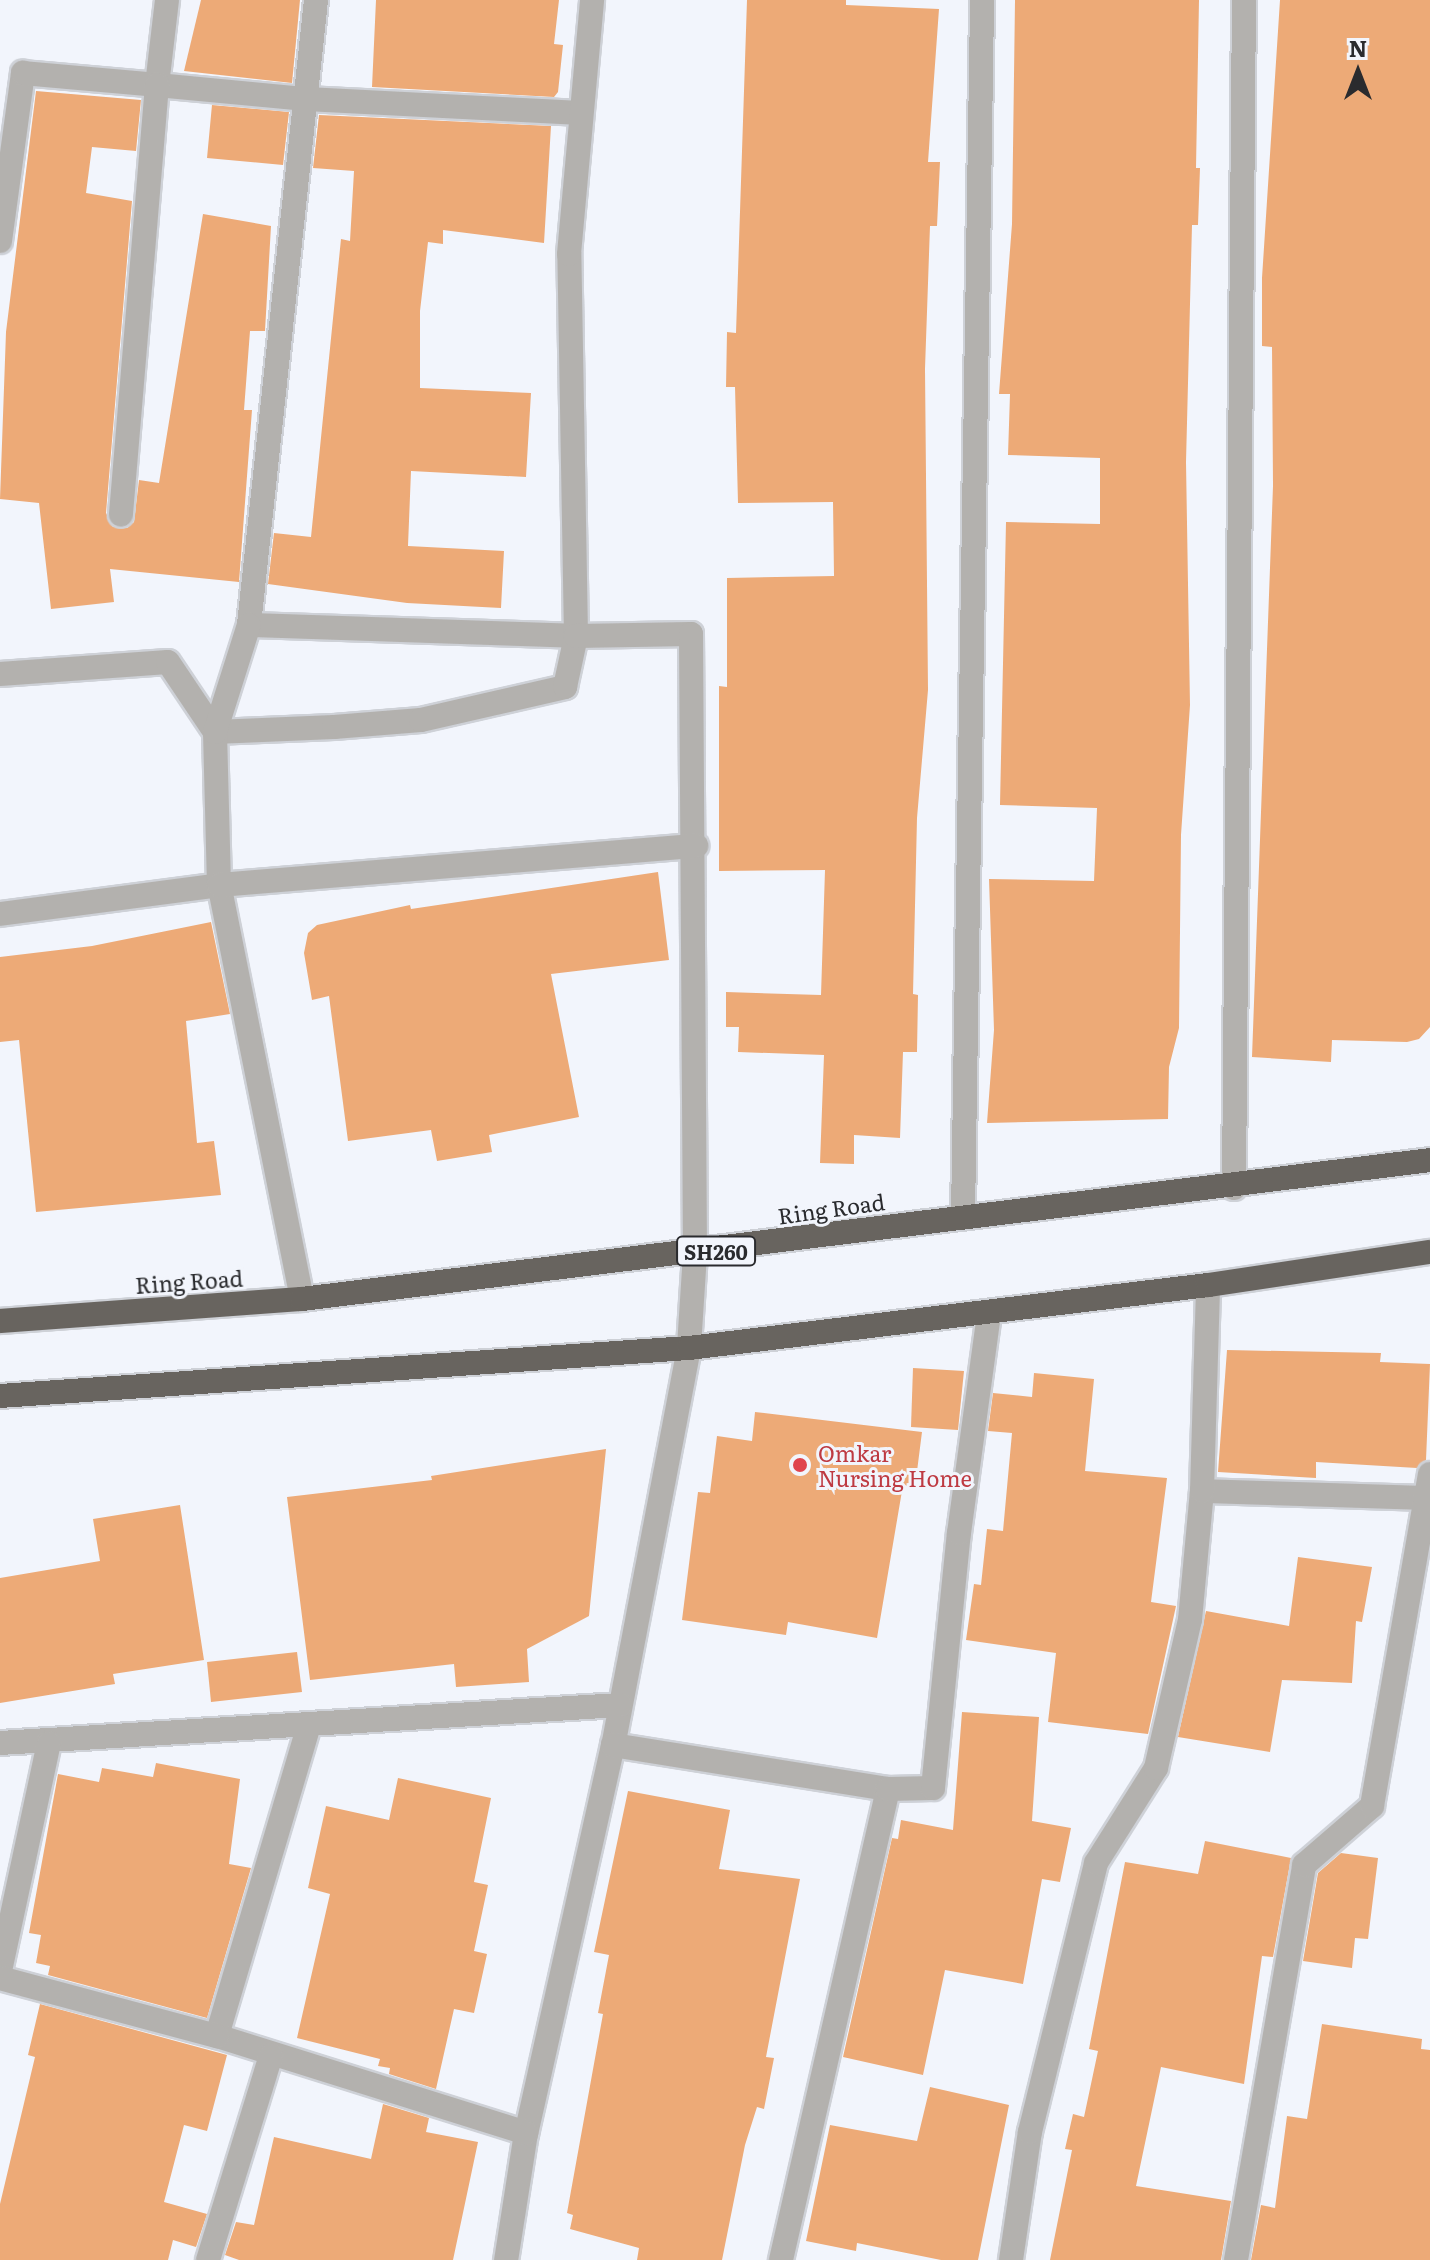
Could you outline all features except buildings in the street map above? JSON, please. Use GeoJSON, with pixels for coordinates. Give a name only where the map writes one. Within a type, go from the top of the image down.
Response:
{"type":"FeatureCollection","features":[{"type":"Feature","properties":{"kind":"highway","name":"Ring Road"},"geometry":{"type":"LineString","coordinates":[[0,1321],[302,1299],[695,1254],[963,1216],[1234,1188],[1430,1160]]}},
{"type":"Feature","properties":{"kind":"highway"},"geometry":{"type":"LineString","coordinates":[[0,1396],[689,1348],[989,1314],[1430,1252]]}},
{"type":"Feature","properties":{"kind":"street"},"geometry":{"type":"LineString","coordinates":[[121,514],[167,0]]}},
{"type":"Feature","properties":{"kind":"street"},"geometry":{"type":"LineString","coordinates":[[302,1299],[219,885],[215,732],[249,625],[316,0]]}},
{"type":"Feature","properties":{"kind":"street"},"geometry":{"type":"LineString","coordinates":[[215,732],[421,720],[565,687],[576,636],[569,254],[592,0]]}},
{"type":"Feature","properties":{"kind":"street"},"geometry":{"type":"LineString","coordinates":[[963,1216],[982,0]]}},
{"type":"Feature","properties":{"kind":"street"},"geometry":{"type":"LineString","coordinates":[[1234,1188],[1244,0]]}},
{"type":"Feature","properties":{"kind":"street"},"geometry":{"type":"LineString","coordinates":[[0,241],[23,73],[306,99],[581,113]]}},
{"type":"Feature","properties":{"kind":"street"},"geometry":{"type":"LineString","coordinates":[[249,625],[576,636],[691,634],[696,846],[695,1254],[689,1348],[613,1745],[526,2133],[509,2259]]}},
{"type":"Feature","properties":{"kind":"street"},"geometry":{"type":"LineString","coordinates":[[0,674],[168,662],[215,732]]}},
{"type":"Feature","properties":{"kind":"street"},"geometry":{"type":"LineString","coordinates":[[0,914],[219,885],[696,846]]}},
{"type":"Feature","properties":{"kind":"street"},"geometry":{"type":"LineString","coordinates":[[1011,2260],[1030,2132],[1096,1863],[1156,1768],[1190,1620],[1202,1491],[1208,1285]]}},
{"type":"Feature","properties":{"kind":"street"},"geometry":{"type":"LineString","coordinates":[[613,1745],[888,1789],[933,1788],[959,1533],[989,1314]]}},
{"type":"Feature","properties":{"kind":"street"},"geometry":{"type":"LineString","coordinates":[[1236,2260],[1304,1865],[1372,1806],[1430,1474]]}},
{"type":"Feature","properties":{"kind":"street"},"geometry":{"type":"LineString","coordinates":[[1202,1491],[1427,1498]]}},
{"type":"Feature","properties":{"kind":"street"},"geometry":{"type":"LineString","coordinates":[[0,1743],[49,1743],[620,1705]]}},
{"type":"Feature","properties":{"kind":"street"},"geometry":{"type":"LineString","coordinates":[[217,2036],[309,1725]]}},
{"type":"Feature","properties":{"kind":"street"},"geometry":{"type":"LineString","coordinates":[[0,1971],[49,1743]]}},
{"type":"Feature","properties":{"kind":"street"},"geometry":{"type":"LineString","coordinates":[[781,2260],[888,1789]]}},
{"type":"Feature","properties":{"kind":"street"},"geometry":{"type":"LineString","coordinates":[[0,1978],[217,2036],[526,2133]]}},
{"type":"Feature","properties":{"kind":"street"},"geometry":{"type":"LineString","coordinates":[[208,2260],[271,2055]]}},
{"type":"Feature","properties":{"kind":"place","name":"Omkar Nursing Home"},"geometry":{"type":"Point","coordinates":[800,1465]}}]}
